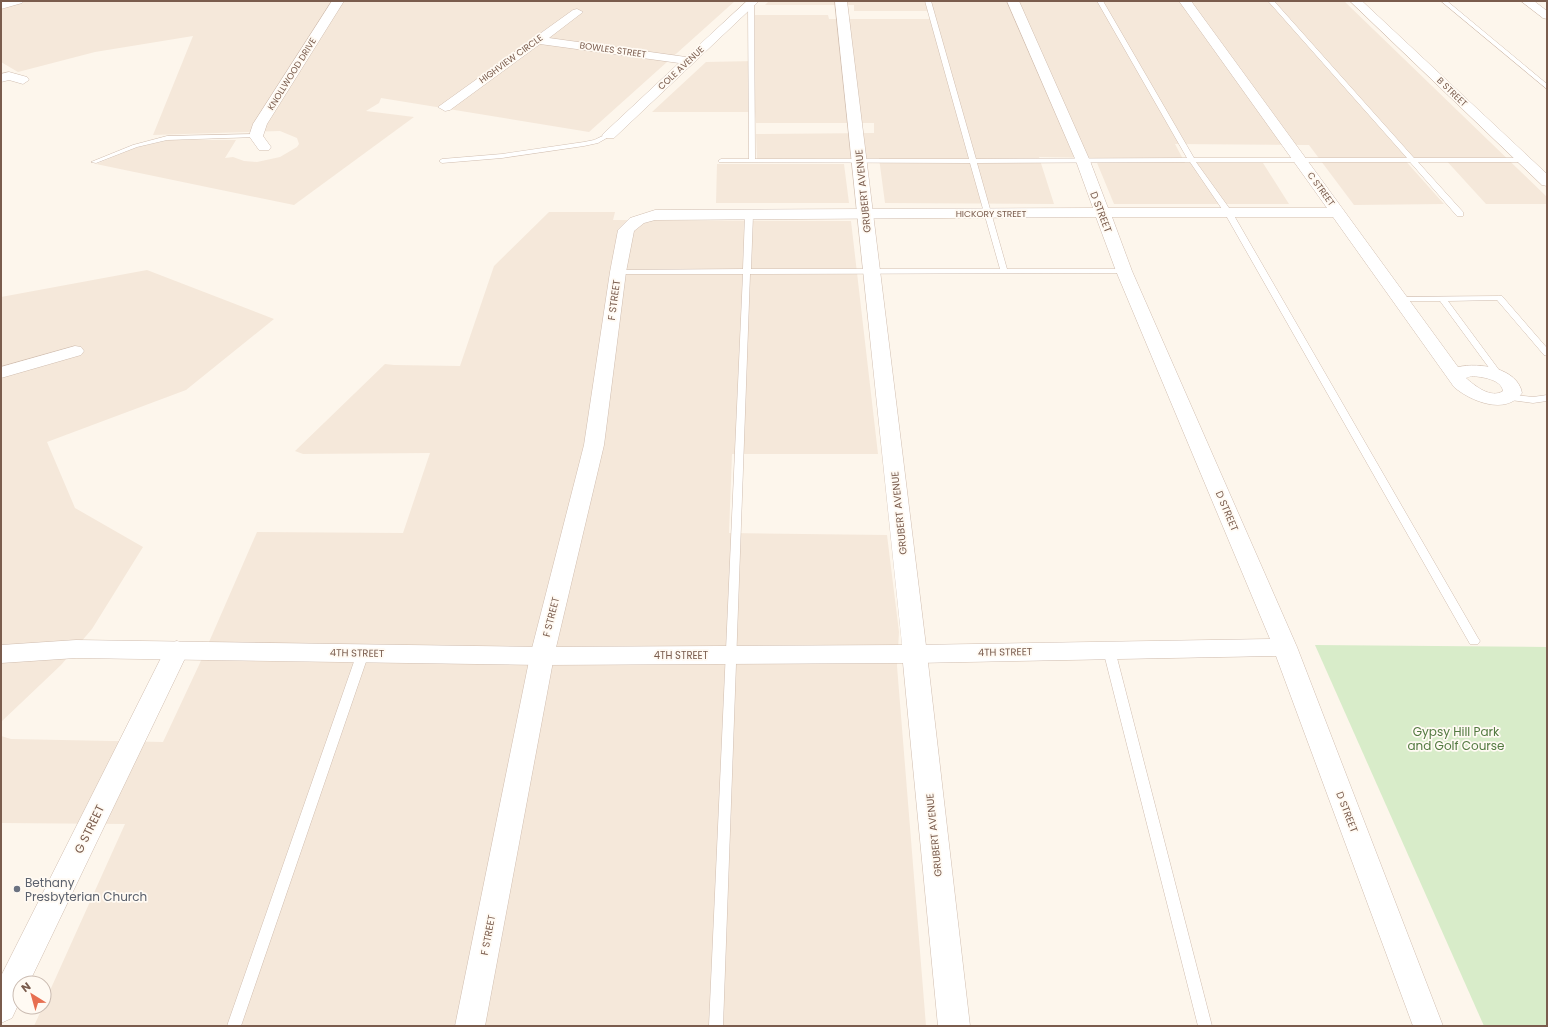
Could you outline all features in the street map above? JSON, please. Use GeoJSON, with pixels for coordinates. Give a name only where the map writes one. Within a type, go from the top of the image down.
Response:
{"type":"FeatureCollection","features":[{"type":"Feature","properties":{"kind":"street"},"geometry":{"type":"LineString","coordinates":[[1,6],[18,1]]}},
{"type":"Feature","properties":{"kind":"street","name":"KNOLLWOOD DRIVE"},"geometry":{"type":"LineString","coordinates":[[256,136],[260,124],[338,1]]}},
{"type":"Feature","properties":{"kind":"street","name":"GRUBERT AVENUE"},"geometry":{"type":"LineString","coordinates":[[841,1],[915,654],[954,1026]]}},
{"type":"Feature","properties":{"kind":"street","name":"D STREET"},"geometry":{"type":"LineString","coordinates":[[1013,1],[1083,161],[1101,214],[1124,271],[1285,647],[1428,1026]]}},
{"type":"Feature","properties":{"kind":"street","name":"C STREET"},"geometry":{"type":"LineString","coordinates":[[1185,1],[1463,387],[1472,393],[1491,398],[1506,397]]}},
{"type":"Feature","properties":{"kind":"street","name":"B STREET"},"geometry":{"type":"LineString","coordinates":[[1356,1],[1547,182]]}},
{"type":"Feature","properties":{"kind":"street"},"geometry":{"type":"LineString","coordinates":[[1527,1],[1547,16]]}},
{"type":"Feature","properties":{"kind":"street","name":"COLE AVENUE"},"geometry":{"type":"LineString","coordinates":[[609,135],[752,2]]}},
{"type":"Feature","properties":{"kind":"street","name":"HIGHVIEW CIRCLE"},"geometry":{"type":"LineString","coordinates":[[445,107],[577,12]]}},
{"type":"Feature","properties":{"kind":"street","name":"BOWLES STREET"},"geometry":{"type":"LineString","coordinates":[[538,40],[688,61]]}},
{"type":"Feature","properties":{"kind":"street"},"geometry":{"type":"LineString","coordinates":[[1,78],[9,76],[23,80]]}},
{"type":"Feature","properties":{"kind":"street"},"geometry":{"type":"LineString","coordinates":[[256,136],[264,147]]}},
{"type":"Feature","properties":{"kind":"street","name":"HICKORY STREET"},"geometry":{"type":"LineString","coordinates":[[643,217],[654,215],[865,215],[989,213],[1338,213]]}},
{"type":"Feature","properties":{"kind":"street","name":"F STREET"},"geometry":{"type":"LineString","coordinates":[[470,1026],[542,656],[594,445],[618,272],[626,230],[632,223],[643,217]]}},
{"type":"Feature","properties":{"kind":"street"},"geometry":{"type":"LineString","coordinates":[[1,373],[75,351]]}},
{"type":"Feature","properties":{"kind":"street"},"geometry":{"type":"LineString","coordinates":[[1456,377],[1462,372],[1472,371],[1490,373],[1509,383],[1513,390],[1511,395],[1506,397]]}},
{"type":"Feature","properties":{"kind":"street","name":"4TH STREET"},"geometry":{"type":"LineString","coordinates":[[1,654],[76,649],[542,656],[915,654],[1285,647]]}},
{"type":"Feature","properties":{"kind":"street","name":"G STREET"},"geometry":{"type":"LineString","coordinates":[[1,1008],[177,650]]}},
{"type":"Feature","properties":{"kind":"lane"},"geometry":{"type":"LineString","coordinates":[[928,1],[989,213],[1004,271]]}},
{"type":"Feature","properties":{"kind":"lane"},"geometry":{"type":"LineString","coordinates":[[1100,1],[1192,160],[1228,212],[1474,641]]}},
{"type":"Feature","properties":{"kind":"lane"},"geometry":{"type":"LineString","coordinates":[[1271,1],[1460,214]]}},
{"type":"Feature","properties":{"kind":"lane"},"geometry":{"type":"LineString","coordinates":[[1444,1],[1547,87]]}},
{"type":"Feature","properties":{"kind":"lane"},"geometry":{"type":"LineString","coordinates":[[752,2],[752,161]]}},
{"type":"Feature","properties":{"kind":"lane"},"geometry":{"type":"LineString","coordinates":[[442,161],[481,158],[578,145],[596,142],[609,135]]}},
{"type":"Feature","properties":{"kind":"lane"},"geometry":{"type":"LineString","coordinates":[[94,162],[135,146],[167,138],[256,136]]}},
{"type":"Feature","properties":{"kind":"lane"},"geometry":{"type":"LineString","coordinates":[[721,161],[1524,160]]}},
{"type":"Feature","properties":{"kind":"lane"},"geometry":{"type":"LineString","coordinates":[[716,1026],[749,215]]}},
{"type":"Feature","properties":{"kind":"lane"},"geometry":{"type":"LineString","coordinates":[[618,272],[1124,271]]}},
{"type":"Feature","properties":{"kind":"lane"},"geometry":{"type":"LineString","coordinates":[[1400,299],[1499,298],[1547,353]]}},
{"type":"Feature","properties":{"kind":"lane"},"geometry":{"type":"LineString","coordinates":[[1442,299],[1501,378]]}},
{"type":"Feature","properties":{"kind":"lane"},"geometry":{"type":"LineString","coordinates":[[1506,397],[1533,400],[1547,398]]}},
{"type":"Feature","properties":{"kind":"lane"},"geometry":{"type":"LineString","coordinates":[[1109,650],[1205,1026]]}},
{"type":"Feature","properties":{"kind":"lane"},"geometry":{"type":"LineString","coordinates":[[234,1026],[363,653]]}},
{"type":"Feature","properties":{"kind":"shaded area"},"geometry":{"type":"Polygon","coordinates":[[[1,1],[735,1],[589,132],[381,98],[379,103],[366,111],[414,117],[294,205],[96,164],[135,148],[169,140],[236,140],[225,158],[233,157],[244,161],[257,162],[280,157],[297,147],[299,144],[297,138],[280,131],[153,135],[193,36],[95,52],[18,72],[1,62],[1,1]]]}},
{"type":"Feature","properties":{"kind":"shaded area"},"geometry":{"type":"Polygon","coordinates":[[[769,1],[1344,1],[1547,197],[1547,204],[1486,204],[1444,158],[1403,158],[1444,204],[1354,205],[1309,145],[1175,144],[1185,163],[1263,163],[1289,204],[1114,204],[1095,158],[1039,157],[1054,204],[885,203],[879,158],[757,159],[756,134],[874,133],[874,123],[756,123],[755,112],[652,112],[706,62],[755,61],[755,15],[828,15],[829,19],[935,19],[934,11],[854,11],[854,5],[765,5],[769,1]]]}},
{"type":"Feature","properties":{"kind":"shaded area"},"geometry":{"type":"Polygon","coordinates":[[[717,164],[844,164],[849,203],[716,203],[717,164]]]}},
{"type":"Feature","properties":{"kind":"shaded area"},"geometry":{"type":"Polygon","coordinates":[[[549,212],[615,212],[613,220],[851,221],[878,454],[732,454],[729,533],[887,535],[899,632],[897,666],[926,1026],[34,1026],[39,1015],[52,1015],[52,986],[125,824],[1,823],[1,736],[11,739],[163,742],[199,665],[257,532],[403,533],[430,453],[303,454],[295,451],[385,364],[460,366],[494,266],[549,212]]]}},
{"type":"Feature","properties":{"kind":"shaded area"},"geometry":{"type":"Polygon","coordinates":[[[147,270],[274,319],[186,390],[47,442],[75,508],[143,547],[92,629],[61,665],[1,722],[1,297],[147,270]]]}},
{"type":"Feature","properties":{"kind":"green space","name":"Gypsy Hill Park and Golf Course"},"geometry":{"type":"Polygon","coordinates":[[[1315,645],[1547,647],[1547,1026],[1484,1026],[1315,645]]]}},
{"type":"Feature","properties":{"kind":"place","name":"Bethany Presbyterian Church"},"geometry":{"type":"Point","coordinates":[17,889]}}]}
